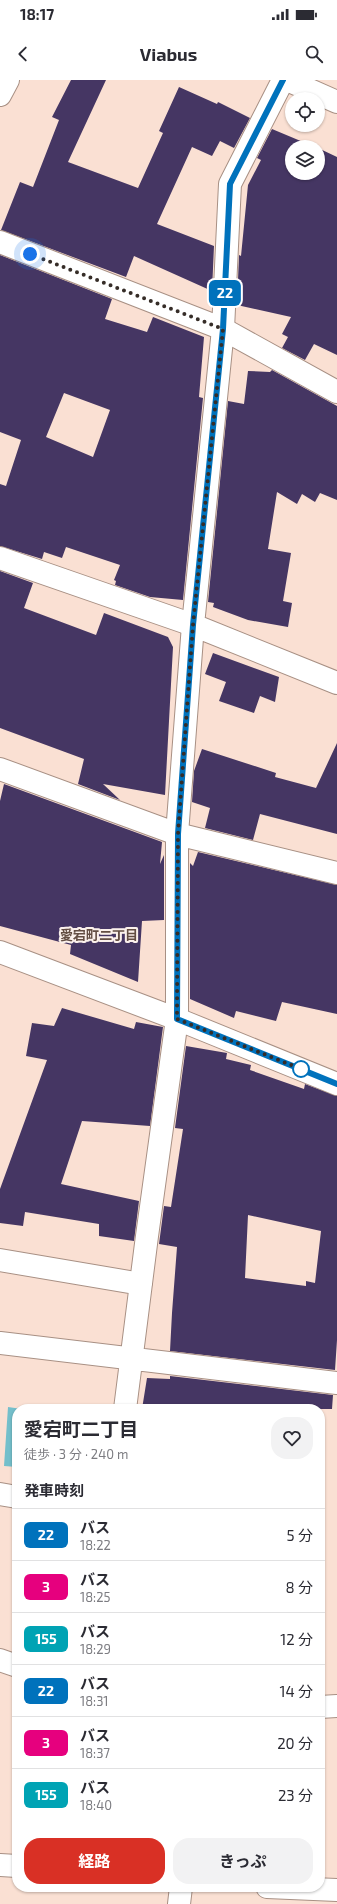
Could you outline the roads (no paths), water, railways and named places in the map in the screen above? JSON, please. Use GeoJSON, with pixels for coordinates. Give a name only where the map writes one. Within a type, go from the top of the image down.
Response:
{"type":"FeatureCollection","features":[{"type":"Feature","properties":{"kind":"street"},"geometry":{"type":"LineString","coordinates":[[0,95],[8,80]]}},
{"type":"Feature","properties":{"kind":"street"},"geometry":{"type":"LineString","coordinates":[[126,1404],[177,1019],[178,834],[193,625],[223,329],[230,184],[283,80]]}},
{"type":"Feature","properties":{"kind":"street"},"geometry":{"type":"LineString","coordinates":[[287,80],[337,102]]}},
{"type":"Feature","properties":{"kind":"street"},"geometry":{"type":"LineString","coordinates":[[0,242],[223,329],[337,392]]}},
{"type":"Feature","properties":{"kind":"street"},"geometry":{"type":"LineString","coordinates":[[0,558],[193,625],[337,683]]}},
{"type":"Feature","properties":{"kind":"street"},"geometry":{"type":"LineString","coordinates":[[0,769],[178,834],[337,874]]}},
{"type":"Feature","properties":{"kind":"street"},"geometry":{"type":"LineString","coordinates":[[0,952],[177,1019],[337,1084]]}},
{"type":"Feature","properties":{"kind":"street"},"geometry":{"type":"LineString","coordinates":[[0,1260],[141,1284]]}},
{"type":"Feature","properties":{"kind":"street"},"geometry":{"type":"LineString","coordinates":[[0,1342],[337,1384]]}},
{"type":"Feature","properties":{"kind":"street"},"geometry":{"type":"LineString","coordinates":[[0,1494],[12,1496]]}},
{"type":"Feature","properties":{"kind":"street"},"geometry":{"type":"LineString","coordinates":[[0,1660],[12,1664]]}},
{"type":"Feature","properties":{"kind":"street"},"geometry":{"type":"LineString","coordinates":[[325,1706],[337,1706]]}},
{"type":"Feature","properties":{"kind":"street"},"geometry":{"type":"LineString","coordinates":[[0,1865],[12,1866]]}},
{"type":"Feature","properties":{"kind":"street"},"geometry":{"type":"LineString","coordinates":[[325,1889],[337,1890]]}},
{"type":"Feature","properties":{"kind":"street"},"geometry":{"type":"LineString","coordinates":[[178,1904],[181,1892]]}},
{"type":"Feature","properties":{"kind":"water"},"geometry":{"type":"Polygon","coordinates":[[[8,1407],[12,1408],[12,1467],[4,1466],[8,1407]]]}},
{"type":"Feature","properties":{"kind":"district","name":"愛宕町二丁目"},"geometry":{"type":"Point","coordinates":[99,935]}}]}
